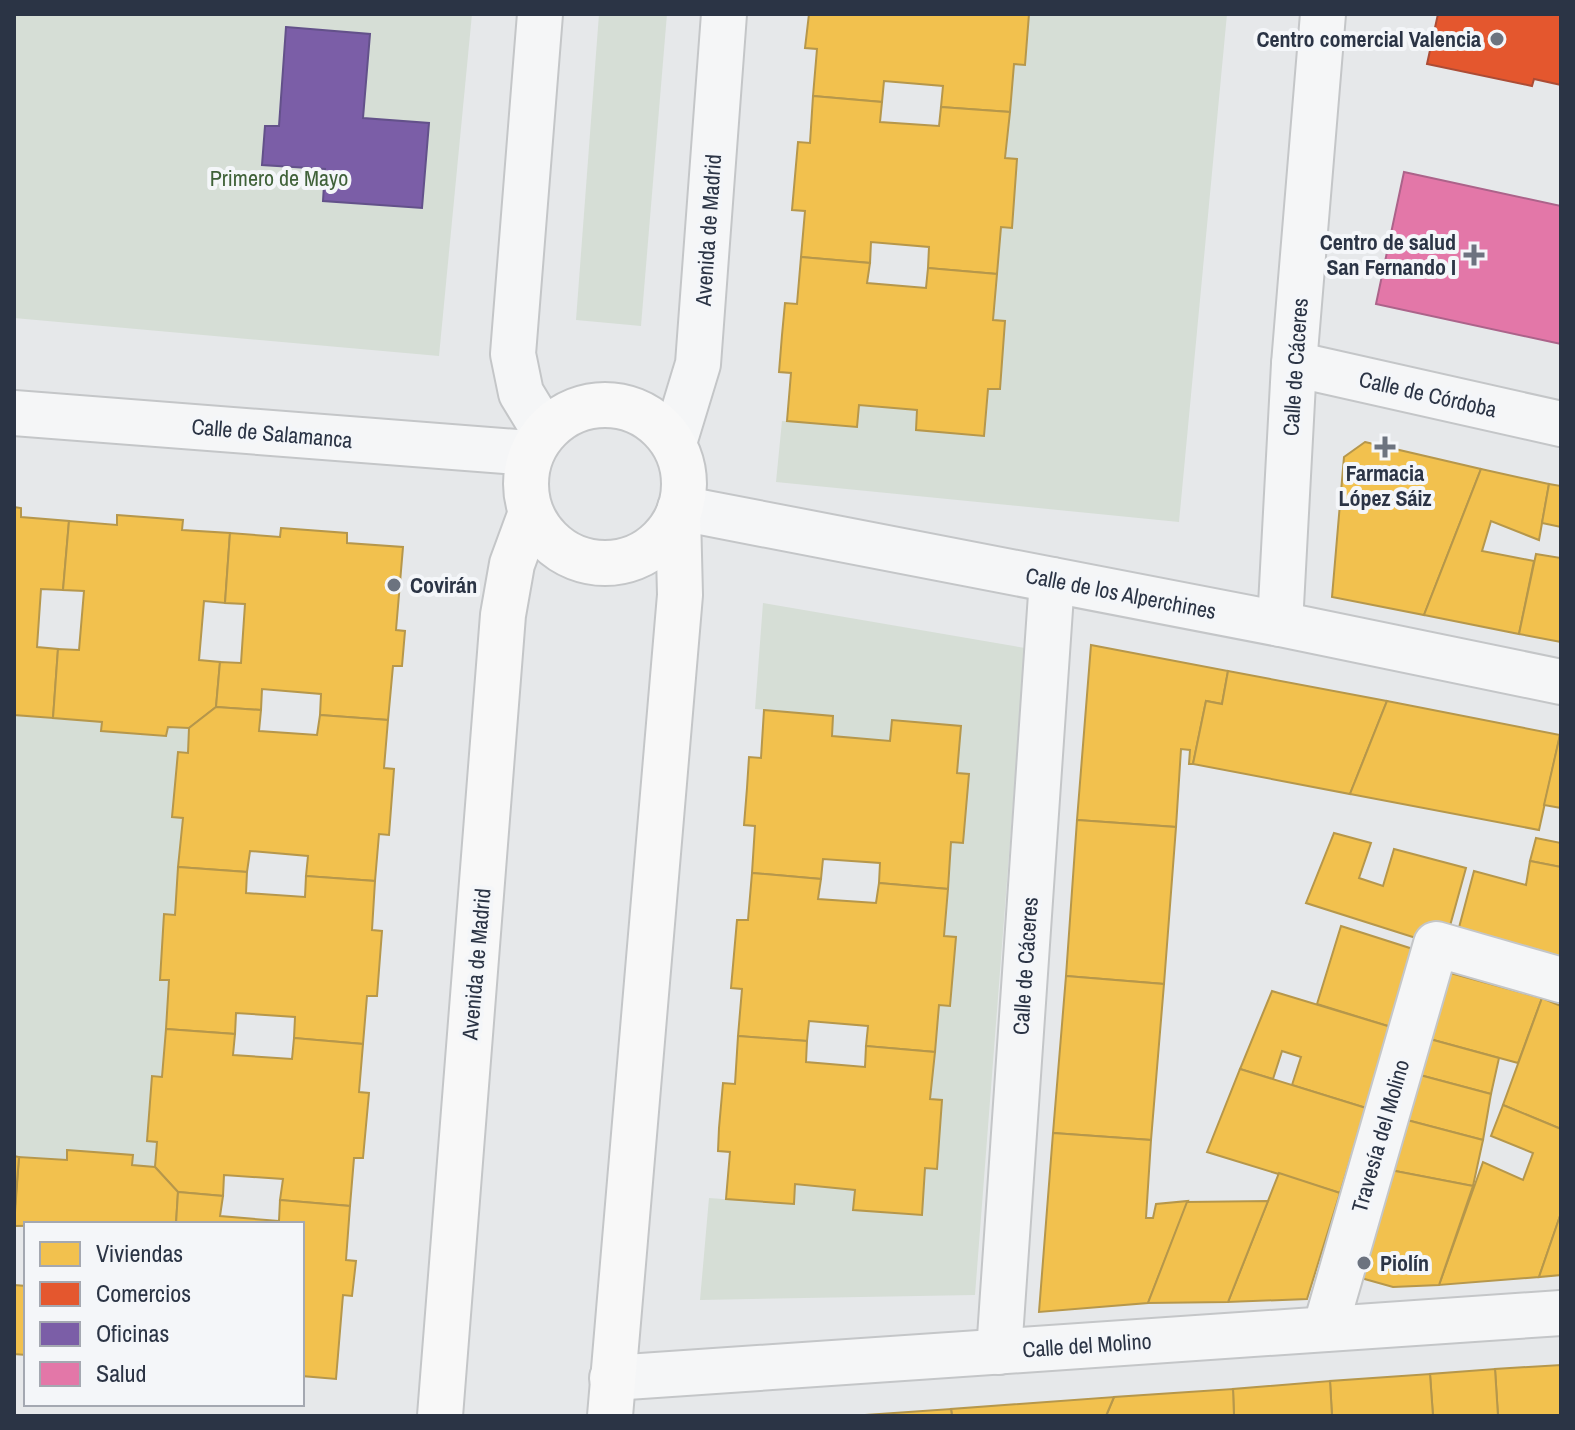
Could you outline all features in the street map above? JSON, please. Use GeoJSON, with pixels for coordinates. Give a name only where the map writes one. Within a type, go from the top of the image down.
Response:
{"type":"FeatureCollection","features":[{"type":"Feature","properties":{"kind":"street"},"geometry":{"type":"LineString","coordinates":[[540,14],[513,354],[521,393],[537,442],[525,495],[530,515],[539,530],[564,553],[596,563],[612,563],[645,553],[659,542],[679,512]]}},
{"type":"Feature","properties":{"kind":"street","name":"Avenida de Madrid"},"geometry":{"type":"LineString","coordinates":[[674,443],[698,364],[724,14]]}},
{"type":"Feature","properties":{"kind":"street","name":"Calle de Cáceres"},"geometry":{"type":"LineString","coordinates":[[1280,624],[1294,364],[1323,14]]}},
{"type":"Feature","properties":{"kind":"street","name":"Calle de Córdoba"},"geometry":{"type":"LineString","coordinates":[[1294,364],[1561,424]]}},
{"type":"Feature","properties":{"kind":"street"},"geometry":{"type":"LineString","coordinates":[[537,442],[575,412],[593,407],[630,410],[646,418],[674,443],[683,463],[685,486],[679,512],[678,622],[611,1397]]}},
{"type":"Feature","properties":{"kind":"street","name":"Calle de Salamanca"},"geometry":{"type":"LineString","coordinates":[[14,413],[537,442]]}},
{"type":"Feature","properties":{"kind":"street","name":"Calle de los Alperchines"},"geometry":{"type":"LineString","coordinates":[[679,512],[1052,580],[1561,682]]}},
{"type":"Feature","properties":{"kind":"street","name":"Avenida de Madrid"},"geometry":{"type":"LineString","coordinates":[[440,1416],[503,615],[512,564],[530,515]]}},
{"type":"Feature","properties":{"kind":"street","name":"Calle de Cáceres"},"geometry":{"type":"LineString","coordinates":[[999,1352],[1052,580]]}},
{"type":"Feature","properties":{"kind":"street","name":"Travesía del Molino"},"geometry":{"type":"LineString","coordinates":[[1325,1329],[1436,944],[1561,980]]}},
{"type":"Feature","properties":{"kind":"street","name":"Calle del Molino"},"geometry":{"type":"LineString","coordinates":[[611,1397],[999,1352],[1561,1313]]}},
{"type":"Feature","properties":{"kind":"green space","name":"Primero de Mayo"},"geometry":{"type":"Polygon","coordinates":[[[14,14],[472,14],[439,356],[14,318],[14,14]]]}},
{"type":"Feature","properties":{"kind":"green space"},"geometry":{"type":"Polygon","coordinates":[[[599,14],[667,14],[641,326],[576,320],[599,14]]]}},
{"type":"Feature","properties":{"kind":"green space"},"geometry":{"type":"Polygon","coordinates":[[[1029,14],[1227,14],[1179,522],[776,482],[782,421],[857,426],[859,405],[917,410],[916,430],[984,435],[988,389],[1000,389],[1005,321],[993,320],[1001,227],[1012,227],[1017,160],[1005,158],[1014,64],[1025,64],[1029,14]]]}},
{"type":"Feature","properties":{"kind":"green space"},"geometry":{"type":"Polygon","coordinates":[[[763,603],[1025,648],[975,1295],[700,1300],[709,1198],[794,1204],[795,1184],[855,1190],[854,1210],[921,1215],[925,1168],[937,1168],[942,1101],[930,1099],[939,1005],[950,1006],[956,938],[944,936],[951,842],[963,842],[969,774],[957,773],[892,721],[890,741],[832,736],[833,716],[755,709],[763,603]]]}},
{"type":"Feature","properties":{"kind":"green space"},"geometry":{"type":"Polygon","coordinates":[[[14,715],[102,722],[101,731],[166,736],[168,727],[189,728],[188,753],[178,753],[172,817],[183,818],[175,915],[164,914],[160,979],[169,980],[162,1077],[152,1076],[148,1141],[157,1142],[155,1167],[132,1165],[133,1156],[67,1151],[67,1160],[14,1156],[14,715]]]}},
{"type":"Feature","properties":{"kind":"building: Viviendas"},"geometry":{"type":"Polygon","coordinates":[[[809,14],[1029,14],[1025,65],[1014,64],[1010,112],[941,107],[943,86],[884,81],[882,102],[813,96],[817,49],[805,48],[809,14]]]}},
{"type":"Feature","properties":{"kind":"building: Viviendas"},"geometry":{"type":"Polygon","coordinates":[[[813,96],[882,102],[880,122],[939,126],[941,107],[1010,112],[1005,158],[1017,159],[1012,228],[1001,227],[997,274],[928,268],[929,247],[871,242],[870,263],[801,257],[805,211],[792,210],[798,142],[810,143],[813,96]]]}},
{"type":"Feature","properties":{"kind":"building: Viviendas"},"geometry":{"type":"Polygon","coordinates":[[[801,257],[870,263],[867,283],[926,288],[928,268],[997,274],[993,320],[1005,321],[1000,389],[988,389],[984,436],[916,430],[917,410],[859,405],[857,427],[787,421],[791,373],[779,372],[782,335],[785,303],[797,304],[801,257]]]}},
{"type":"Feature","properties":{"kind":"building: Viviendas"},"geometry":{"type":"Polygon","coordinates":[[[1365,442],[1481,469],[1424,615],[1332,597],[1344,457],[1365,442]]]}},
{"type":"Feature","properties":{"kind":"building: Viviendas"},"geometry":{"type":"Polygon","coordinates":[[[1481,469],[1549,484],[1539,540],[1491,521],[1482,551],[1534,561],[1519,634],[1424,615],[1481,469]]]}},
{"type":"Feature","properties":{"kind":"building: Viviendas"},"geometry":{"type":"Polygon","coordinates":[[[1549,484],[1561,486],[1561,527],[1542,523],[1549,484]]]}},
{"type":"Feature","properties":{"kind":"building: Viviendas"},"geometry":{"type":"Polygon","coordinates":[[[14,507],[21,508],[21,517],[69,521],[63,590],[41,589],[37,647],[58,649],[53,718],[14,715],[14,507]]]}},
{"type":"Feature","properties":{"kind":"building: Viviendas"},"geometry":{"type":"Polygon","coordinates":[[[117,515],[183,520],[182,530],[230,533],[225,603],[204,601],[199,660],[220,662],[216,707],[189,728],[168,727],[166,736],[101,731],[102,722],[53,718],[58,649],[79,650],[84,591],[63,590],[69,521],[117,525],[117,515]]]}},
{"type":"Feature","properties":{"kind":"building: Viviendas"},"geometry":{"type":"Polygon","coordinates":[[[281,528],[347,533],[347,543],[403,547],[396,630],[405,631],[402,666],[393,666],[388,720],[320,715],[321,694],[262,689],[261,710],[216,707],[220,662],[241,663],[245,604],[225,603],[230,533],[280,537],[281,528]]]}},
{"type":"Feature","properties":{"kind":"building: Viviendas"},"geometry":{"type":"Polygon","coordinates":[[[1536,554],[1561,558],[1561,642],[1519,634],[1536,554]]]}},
{"type":"Feature","properties":{"kind":"building: Viviendas"},"geometry":{"type":"Polygon","coordinates":[[[1091,645],[1228,671],[1222,704],[1206,701],[1193,764],[1189,764],[1190,750],[1181,749],[1176,827],[1077,820],[1091,645]]]}},
{"type":"Feature","properties":{"kind":"building: Viviendas"},"geometry":{"type":"Polygon","coordinates":[[[1228,671],[1387,701],[1350,794],[1193,764],[1206,701],[1222,704],[1228,671]]]}},
{"type":"Feature","properties":{"kind":"building: Viviendas"},"geometry":{"type":"Polygon","coordinates":[[[1387,701],[1560,735],[1539,830],[1350,794],[1387,701]]]}},
{"type":"Feature","properties":{"kind":"building: Viviendas"},"geometry":{"type":"Polygon","coordinates":[[[216,707],[261,710],[259,731],[317,735],[320,715],[388,720],[384,768],[394,769],[389,835],[379,834],[375,881],[306,876],[308,856],[250,851],[247,872],[178,867],[183,818],[172,817],[178,752],[188,753],[189,728],[216,707]]]}},
{"type":"Feature","properties":{"kind":"building: Viviendas"},"geometry":{"type":"Polygon","coordinates":[[[764,710],[833,716],[832,736],[890,741],[892,720],[961,726],[957,773],[969,774],[963,843],[951,842],[948,889],[879,883],[880,863],[823,859],[821,879],[752,873],[755,826],[744,825],[749,757],[761,758],[764,710]]]}},
{"type":"Feature","properties":{"kind":"building: Viviendas"},"geometry":{"type":"Polygon","coordinates":[[[1561,735],[1561,808],[1544,805],[1561,735]]]}},
{"type":"Feature","properties":{"kind":"building: Viviendas"},"geometry":{"type":"Polygon","coordinates":[[[1077,820],[1176,827],[1164,984],[1066,976],[1077,820]]]}},
{"type":"Feature","properties":{"kind":"building: Viviendas"},"geometry":{"type":"Polygon","coordinates":[[[1334,833],[1371,843],[1359,878],[1383,886],[1394,849],[1466,868],[1448,933],[1423,927],[1419,939],[1306,903],[1334,833]]]}},
{"type":"Feature","properties":{"kind":"building: Viviendas"},"geometry":{"type":"Polygon","coordinates":[[[1536,838],[1561,843],[1561,867],[1530,861],[1536,838]]]}},
{"type":"Feature","properties":{"kind":"building: Viviendas"},"geometry":{"type":"Polygon","coordinates":[[[1530,861],[1561,867],[1561,953],[1558,961],[1457,935],[1474,871],[1526,885],[1530,861]]]}},
{"type":"Feature","properties":{"kind":"building: Viviendas"},"geometry":{"type":"Polygon","coordinates":[[[178,867],[247,872],[246,893],[305,897],[306,876],[375,881],[372,930],[382,931],[377,996],[367,996],[363,1044],[294,1038],[295,1017],[236,1013],[235,1034],[166,1029],[169,980],[160,980],[164,914],[175,915],[178,867]]]}},
{"type":"Feature","properties":{"kind":"building: Viviendas"},"geometry":{"type":"Polygon","coordinates":[[[752,873],[821,879],[818,899],[876,903],[879,883],[948,889],[944,936],[956,937],[950,1006],[939,1005],[935,1052],[866,1046],[868,1026],[809,1021],[807,1041],[738,1036],[742,989],[731,988],[737,920],[748,920],[752,873]]]}},
{"type":"Feature","properties":{"kind":"building: Viviendas"},"geometry":{"type":"Polygon","coordinates":[[[1341,926],[1416,950],[1391,1027],[1317,1004],[1341,926]]]}},
{"type":"Feature","properties":{"kind":"building: Viviendas"},"geometry":{"type":"Polygon","coordinates":[[[1443,971],[1542,998],[1518,1063],[1426,1038],[1443,971]]]}},
{"type":"Feature","properties":{"kind":"building: Viviendas"},"geometry":{"type":"Polygon","coordinates":[[[1066,976],[1164,984],[1151,1140],[1053,1133],[1066,976]]]}},
{"type":"Feature","properties":{"kind":"building: Viviendas"},"geometry":{"type":"Polygon","coordinates":[[[1272,991],[1391,1027],[1366,1108],[1292,1085],[1301,1057],[1282,1051],[1273,1079],[1240,1069],[1272,991]]]}},
{"type":"Feature","properties":{"kind":"building: Viviendas"},"geometry":{"type":"Polygon","coordinates":[[[1542,998],[1561,1006],[1561,1129],[1503,1105],[1542,998]]]}},
{"type":"Feature","properties":{"kind":"building: Viviendas"},"geometry":{"type":"Polygon","coordinates":[[[166,1029],[235,1034],[233,1055],[292,1059],[294,1038],[363,1044],[359,1092],[369,1093],[363,1158],[354,1158],[350,1206],[280,1200],[283,1179],[224,1175],[223,1196],[178,1192],[155,1167],[157,1142],[147,1141],[152,1076],[162,1077],[166,1029]]]}},
{"type":"Feature","properties":{"kind":"building: Viviendas"},"geometry":{"type":"Polygon","coordinates":[[[738,1036],[807,1041],[806,1062],[865,1067],[866,1046],[935,1052],[930,1099],[942,1100],[937,1169],[925,1168],[922,1215],[853,1210],[855,1190],[795,1184],[794,1204],[726,1199],[730,1152],[718,1151],[719,1128],[723,1083],[735,1084],[738,1036]]]}},
{"type":"Feature","properties":{"kind":"building: Viviendas"},"geometry":{"type":"Polygon","coordinates":[[[1426,1038],[1499,1058],[1491,1094],[1416,1074],[1426,1038]]]}},
{"type":"Feature","properties":{"kind":"building: Viviendas"},"geometry":{"type":"Polygon","coordinates":[[[1240,1069],[1366,1108],[1340,1193],[1207,1152],[1240,1069]]]}},
{"type":"Feature","properties":{"kind":"building: Viviendas"},"geometry":{"type":"Polygon","coordinates":[[[1416,1074],[1491,1094],[1483,1140],[1403,1119],[1416,1074]]]}},
{"type":"Feature","properties":{"kind":"building: Viviendas"},"geometry":{"type":"Polygon","coordinates":[[[1503,1105],[1561,1129],[1561,1213],[1539,1277],[1439,1285],[1483,1162],[1523,1180],[1533,1153],[1491,1136],[1503,1105]]]}},
{"type":"Feature","properties":{"kind":"building: Viviendas"},"geometry":{"type":"Polygon","coordinates":[[[1403,1119],[1483,1140],[1473,1186],[1390,1170],[1403,1119]]]}},
{"type":"Feature","properties":{"kind":"building: Viviendas"},"geometry":{"type":"Polygon","coordinates":[[[1053,1133],[1151,1140],[1146,1218],[1153,1218],[1156,1204],[1188,1201],[1148,1303],[1039,1312],[1053,1133]]]}},
{"type":"Feature","properties":{"kind":"building: Viviendas"},"geometry":{"type":"Polygon","coordinates":[[[67,1150],[133,1155],[132,1165],[155,1167],[178,1192],[176,1222],[24,1222],[24,1226],[14,1226],[19,1157],[67,1160],[67,1150]]]}},
{"type":"Feature","properties":{"kind":"building: Viviendas"},"geometry":{"type":"Polygon","coordinates":[[[14,1156],[19,1157],[14,1218],[14,1156]]]}},
{"type":"Feature","properties":{"kind":"building: Viviendas"},"geometry":{"type":"Polygon","coordinates":[[[1390,1170],[1473,1186],[1439,1285],[1393,1287],[1361,1278],[1390,1170]]]}},
{"type":"Feature","properties":{"kind":"building: Viviendas"},"geometry":{"type":"Polygon","coordinates":[[[1279,1173],[1340,1193],[1307,1299],[1228,1302],[1279,1173]]]}},
{"type":"Feature","properties":{"kind":"building: Viviendas"},"geometry":{"type":"Polygon","coordinates":[[[178,1192],[223,1196],[220,1216],[279,1221],[280,1200],[350,1206],[346,1260],[356,1261],[352,1296],[343,1295],[336,1379],[304,1376],[304,1222],[176,1222],[178,1192]]]}},
{"type":"Feature","properties":{"kind":"building: Viviendas"},"geometry":{"type":"Polygon","coordinates":[[[1268,1201],[1228,1302],[1148,1303],[1187,1202],[1268,1201]]]}},
{"type":"Feature","properties":{"kind":"building: Viviendas"},"geometry":{"type":"Polygon","coordinates":[[[1561,1213],[1561,1275],[1539,1277],[1561,1213]]]}},
{"type":"Feature","properties":{"kind":"building: Viviendas"},"geometry":{"type":"Polygon","coordinates":[[[14,1285],[24,1286],[24,1355],[14,1354],[14,1285]]]}},
{"type":"Feature","properties":{"kind":"building: Viviendas"},"geometry":{"type":"Polygon","coordinates":[[[1561,1365],[1561,1416],[1498,1416],[1495,1369],[1561,1365]]]}},
{"type":"Feature","properties":{"kind":"building: Viviendas"},"geometry":{"type":"Polygon","coordinates":[[[1495,1369],[1498,1416],[1433,1416],[1430,1374],[1495,1369]]]}},
{"type":"Feature","properties":{"kind":"building: Viviendas"},"geometry":{"type":"Polygon","coordinates":[[[1430,1374],[1433,1416],[1332,1416],[1330,1381],[1430,1374]]]}},
{"type":"Feature","properties":{"kind":"building: Viviendas"},"geometry":{"type":"Polygon","coordinates":[[[1330,1381],[1332,1416],[1234,1416],[1233,1389],[1330,1381]]]}},
{"type":"Feature","properties":{"kind":"building: Viviendas"},"geometry":{"type":"Polygon","coordinates":[[[1233,1389],[1234,1416],[1106,1416],[1114,1397],[1233,1389]]]}},
{"type":"Feature","properties":{"kind":"building: Viviendas"},"geometry":{"type":"Polygon","coordinates":[[[1114,1397],[1106,1416],[952,1416],[951,1409],[1114,1397]]]}},
{"type":"Feature","properties":{"kind":"building: Viviendas"},"geometry":{"type":"Polygon","coordinates":[[[951,1409],[952,1416],[850,1416],[865,1415],[951,1409]]]}},
{"type":"Feature","properties":{"kind":"building: Comercios","name":"Centro comercial Valencia"},"geometry":{"type":"Polygon","coordinates":[[[1438,14],[1561,14],[1561,85],[1534,79],[1532,86],[1427,64],[1438,14]]]}},
{"type":"Feature","properties":{"kind":"building: Oficinas"},"geometry":{"type":"Polygon","coordinates":[[[286,27],[370,34],[363,118],[429,123],[422,208],[323,201],[325,169],[262,165],[265,126],[279,126],[286,27]]]}},
{"type":"Feature","properties":{"kind":"building: Salud","name":"Centro de salud San Fernando I"},"geometry":{"type":"Polygon","coordinates":[[[1404,172],[1561,206],[1561,344],[1376,304],[1404,172]]]}},
{"type":"Feature","properties":{"kind":"place","name":"Centro comercial Valencia"},"geometry":{"type":"Point","coordinates":[1497,39]}},
{"type":"Feature","properties":{"kind":"place","name":"Centro de salud San Fernando I"},"geometry":{"type":"Point","coordinates":[1474,255]}},
{"type":"Feature","properties":{"kind":"place","name":"Farmacia López Sáiz"},"geometry":{"type":"Point","coordinates":[1385,447]}},
{"type":"Feature","properties":{"kind":"place","name":"Covirán"},"geometry":{"type":"Point","coordinates":[394,585]}},
{"type":"Feature","properties":{"kind":"place","name":"Piolín"},"geometry":{"type":"Point","coordinates":[1364,1263]}}]}
